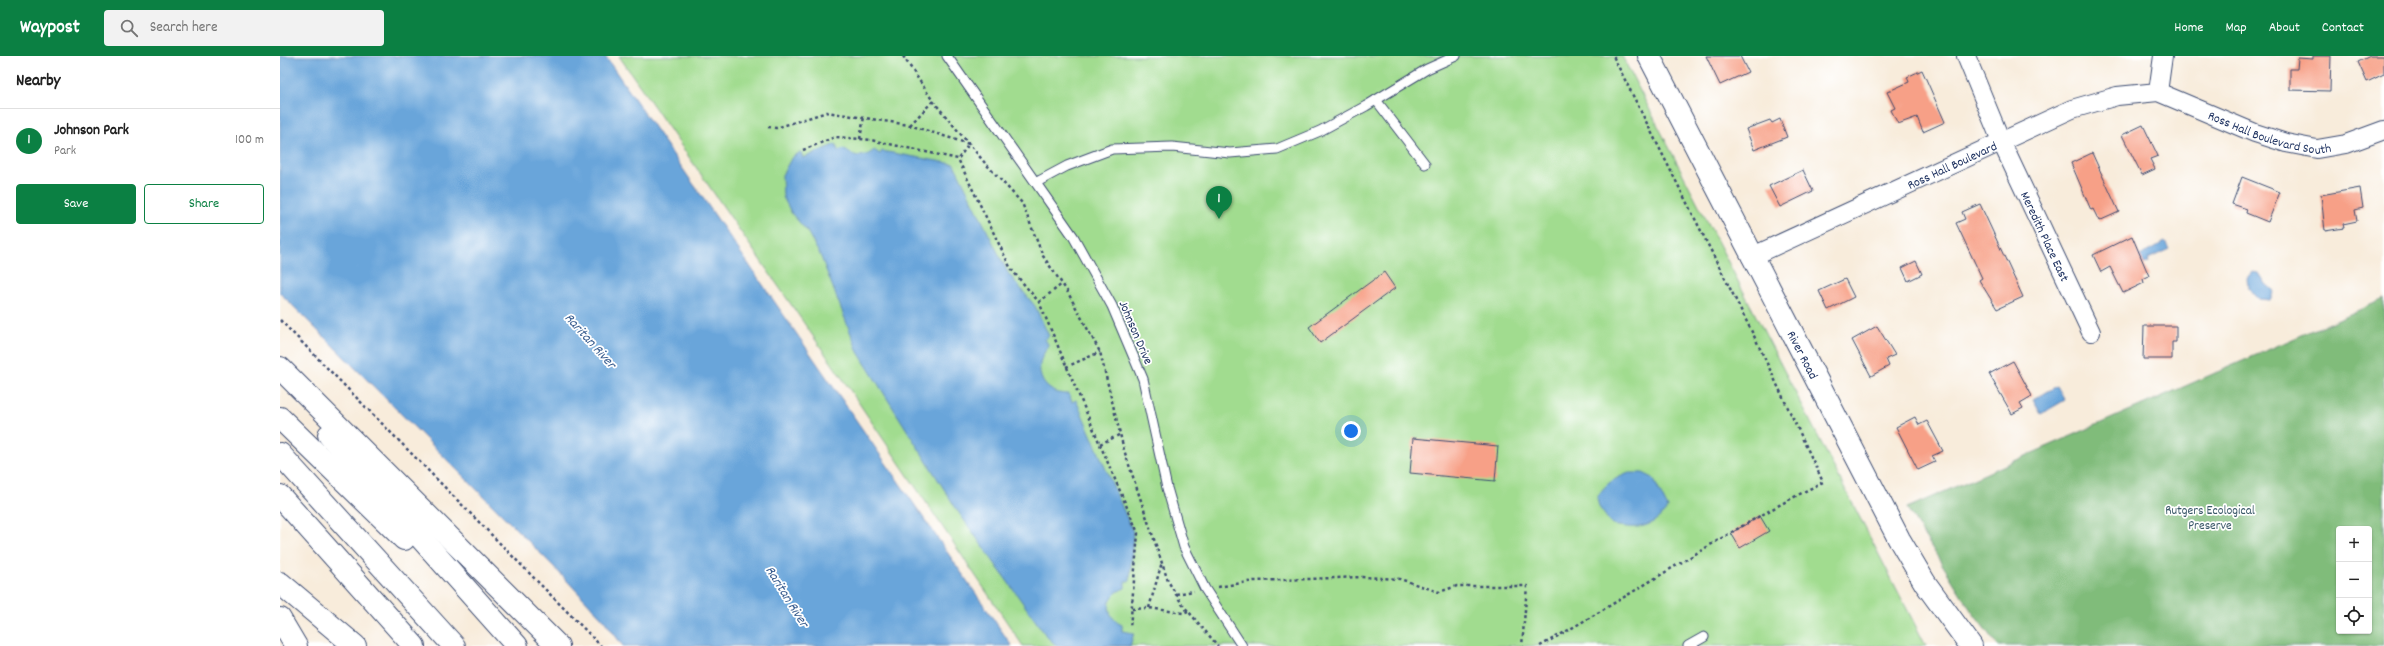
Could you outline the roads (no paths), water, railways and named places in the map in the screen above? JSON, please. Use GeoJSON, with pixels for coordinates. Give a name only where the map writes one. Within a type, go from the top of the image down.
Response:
{"type":"FeatureCollection","features":[{"type":"Feature","properties":{"kind":"main road","name":"River Road"},"geometry":{"type":"LineString","coordinates":[[1649,56],[1751,257],[1899,539],[1926,583],[1971,646]]}},
{"type":"Feature","properties":{"kind":"main road"},"geometry":{"type":"LineString","coordinates":[[280,368],[558,646]]}},
{"type":"Feature","properties":{"kind":"main road"},"geometry":{"type":"LineString","coordinates":[[280,380],[513,642]]}},
{"type":"Feature","properties":{"kind":"main road"},"geometry":{"type":"LineString","coordinates":[[280,418],[513,642]]}},
{"type":"Feature","properties":{"kind":"main road"},"geometry":{"type":"LineString","coordinates":[[280,454],[454,646]]}},
{"type":"Feature","properties":{"kind":"main road"},"geometry":{"type":"LineString","coordinates":[[280,496],[414,646]]}},
{"type":"Feature","properties":{"kind":"main road"},"geometry":{"type":"LineString","coordinates":[[280,583],[355,646]]}},
{"type":"Feature","properties":{"kind":"main road"},"geometry":{"type":"LineString","coordinates":[[280,618],[296,646]]}},
{"type":"Feature","properties":{"kind":"street","name":"Meredith Place East"},"geometry":{"type":"LineString","coordinates":[[1966,56],[2001,141],[2091,332]]}},
{"type":"Feature","properties":{"kind":"street"},"geometry":{"type":"LineString","coordinates":[[2158,92],[2163,56]]}},
{"type":"Feature","properties":{"kind":"street","name":"Ross Hall Boulevard"},"geometry":{"type":"LineString","coordinates":[[1751,257],[2072,109],[2117,96],[2158,92]]}},
{"type":"Feature","properties":{"kind":"street","name":"Ross Hall Boulevard South"},"geometry":{"type":"LineString","coordinates":[[2158,92],[2255,133],[2286,143],[2317,149],[2346,144],[2384,130]]}},
{"type":"Feature","properties":{"kind":"lane","name":"Johnson Drive"},"geometry":{"type":"LineString","coordinates":[[947,56],[1073,236],[1112,306],[1143,379],[1167,488],[1184,547],[1204,589],[1242,646]]}},
{"type":"Feature","properties":{"kind":"lane"},"geometry":{"type":"LineString","coordinates":[[1036,182],[1067,166],[1112,149],[1172,147],[1230,153],[1277,149],[1320,131],[1376,100],[1426,69],[1456,56]]}},
{"type":"Feature","properties":{"kind":"lane"},"geometry":{"type":"LineString","coordinates":[[1376,100],[1425,164]]}},
{"type":"Feature","properties":{"kind":"lane"},"geometry":{"type":"LineString","coordinates":[[1688,646],[1704,636]]}},
{"type":"Feature","properties":{"kind":"water","name":"Raritan River"},"geometry":{"type":"Polygon","coordinates":[[[280,56],[605,56],[1012,646],[623,646],[603,619],[552,565],[280,293],[280,56]]]}},
{"type":"Feature","properties":{"kind":"water"},"geometry":{"type":"Polygon","coordinates":[[[836,144],[838,151],[844,149],[859,156],[866,155],[874,150],[880,154],[882,151],[954,164],[1008,273],[1035,306],[1049,336],[1045,339],[1049,346],[1040,362],[1041,378],[1045,385],[1051,390],[1069,394],[1072,402],[1076,400],[1133,532],[1130,581],[1125,581],[1125,588],[1118,591],[1114,595],[1109,606],[1112,616],[1122,625],[1122,631],[1134,633],[1130,646],[1057,646],[1047,637],[959,513],[858,352],[821,257],[807,231],[792,214],[783,197],[782,175],[792,157],[801,152],[803,158],[836,144]]]}},
{"type":"Feature","properties":{"kind":"water"},"geometry":{"type":"Polygon","coordinates":[[[2165,242],[2169,249],[2148,259],[2149,262],[2144,264],[2140,256],[2165,242]]]}},
{"type":"Feature","properties":{"kind":"water"},"geometry":{"type":"Polygon","coordinates":[[[2252,272],[2259,273],[2266,284],[2274,291],[2270,300],[2259,299],[2248,288],[2247,278],[2252,272]]]}},
{"type":"Feature","properties":{"kind":"water"},"geometry":{"type":"Polygon","coordinates":[[[2057,386],[2065,400],[2041,414],[2033,400],[2057,386]]]}},
{"type":"Feature","properties":{"kind":"water"},"geometry":{"type":"Polygon","coordinates":[[[1629,473],[1643,473],[1653,478],[1668,508],[1655,520],[1643,526],[1629,527],[1612,525],[1599,507],[1597,498],[1603,489],[1614,480],[1629,473]]]}},
{"type":"Feature","properties":{"kind":"place","name":"Johnson Park"},"geometry":{"type":"Point","coordinates":[1219,219]}},
{"type":"Feature","properties":{"kind":"park label","name":"Rutgers Ecological Preserve"},"geometry":{"type":"Point","coordinates":[2210,516]}}]}
